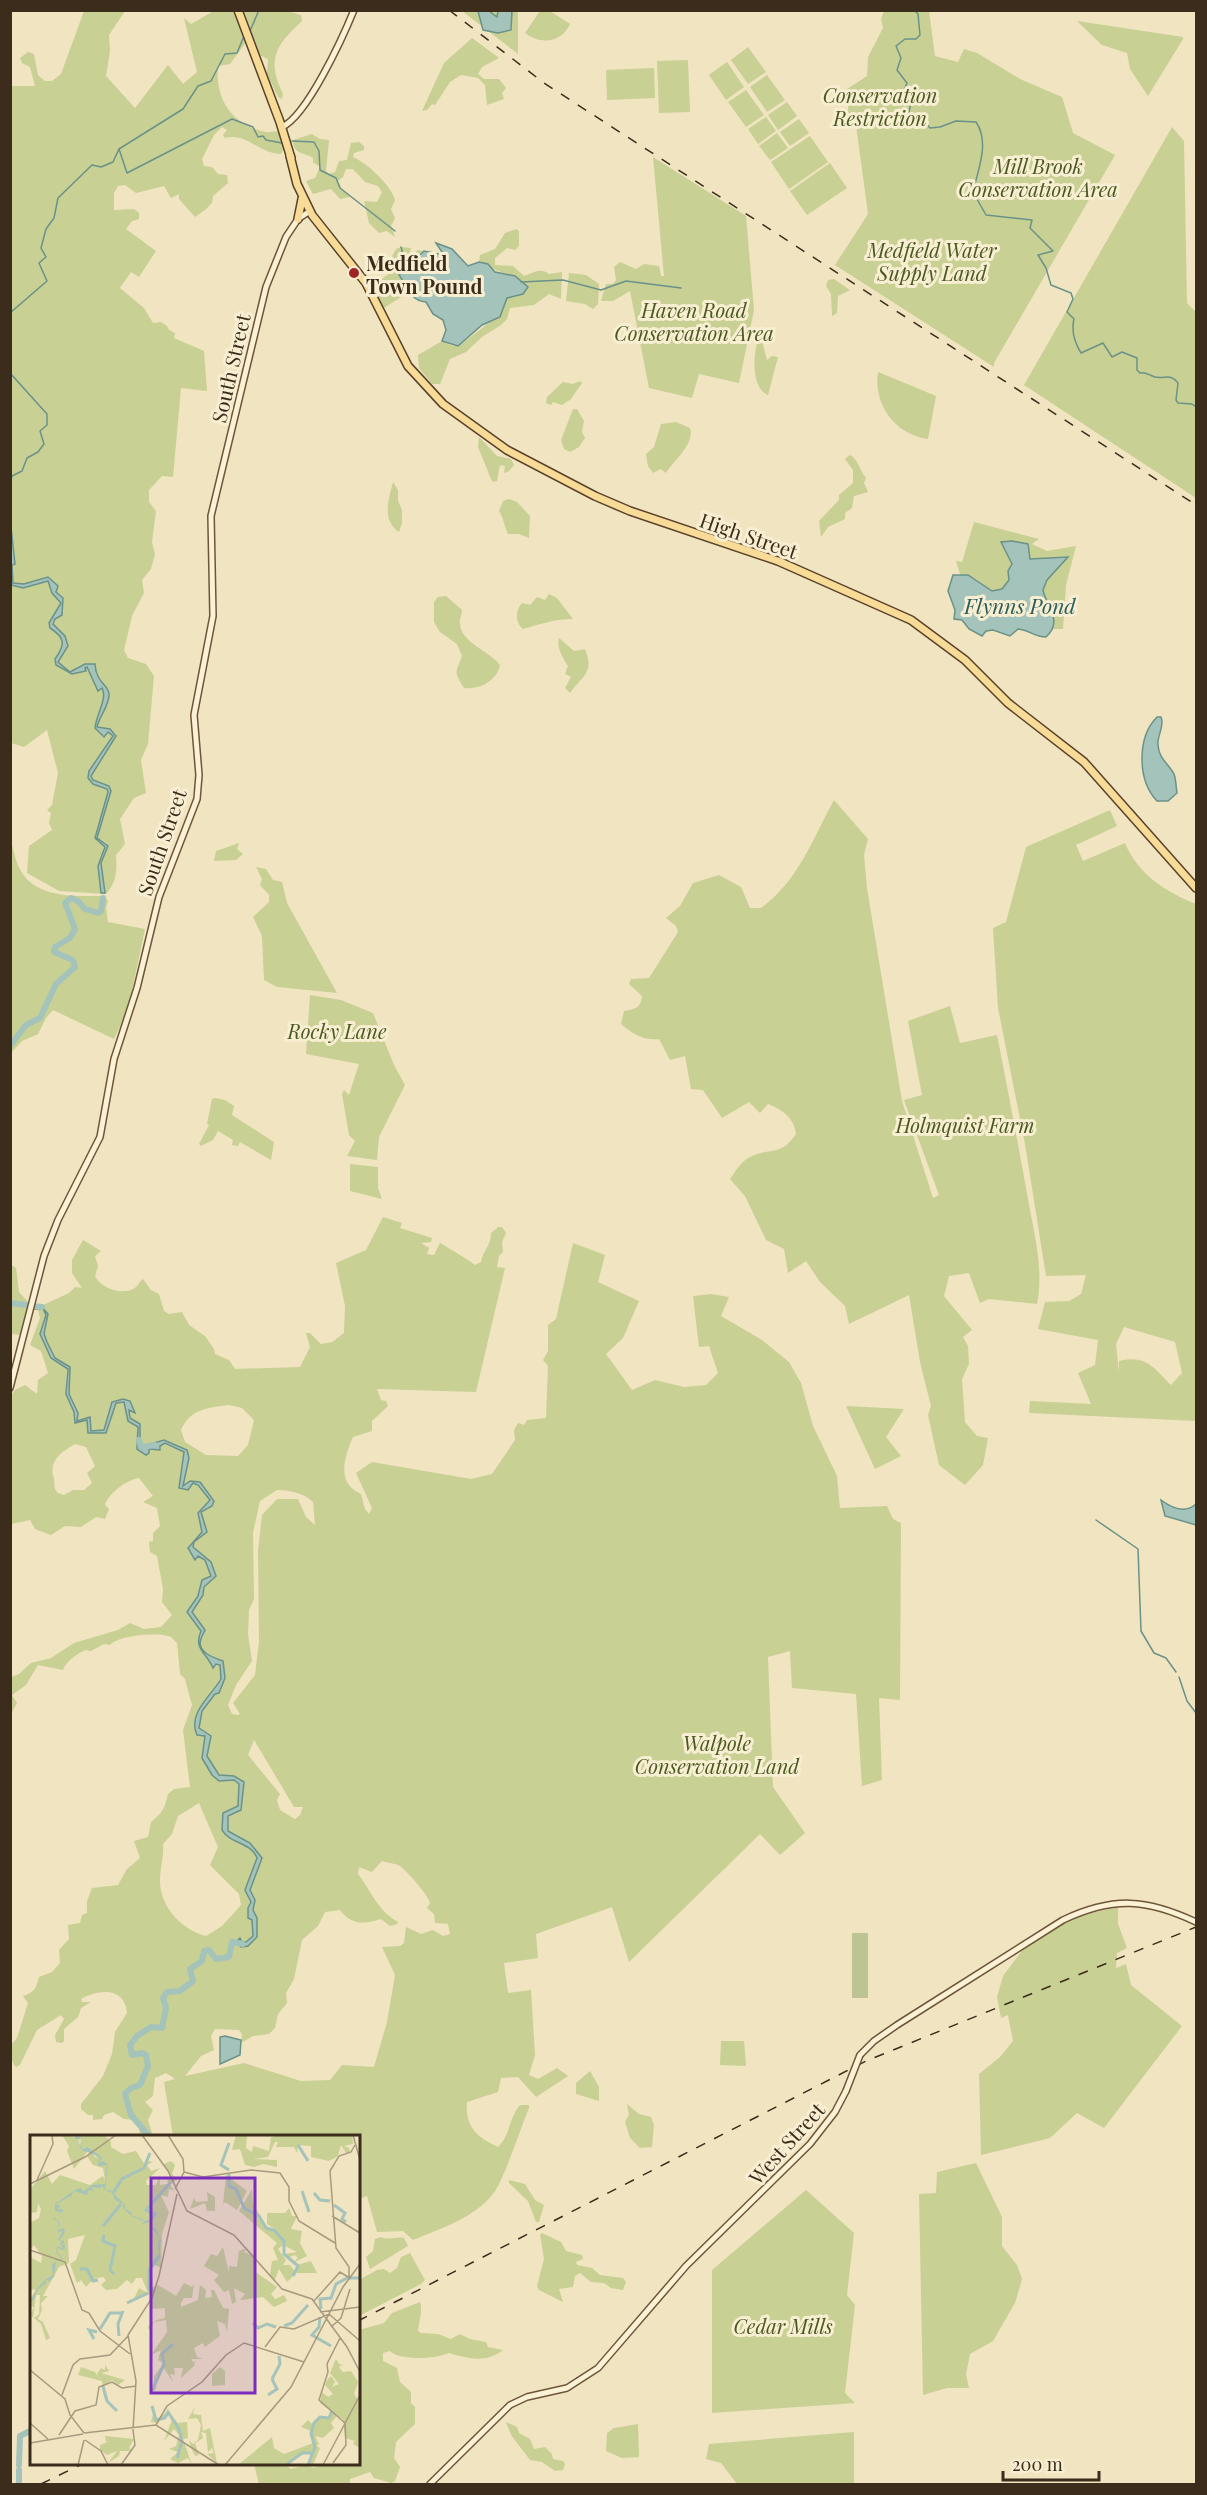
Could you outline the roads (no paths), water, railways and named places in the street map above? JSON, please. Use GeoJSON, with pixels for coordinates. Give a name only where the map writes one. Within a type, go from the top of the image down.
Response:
{"type":"FeatureCollection","features":[{"type":"Feature","properties":{"kind":"main road"},"geometry":{"type":"LineString","coordinates":[[238,10],[282,127],[301,194],[302,207],[298,219]]}},
{"type":"Feature","properties":{"kind":"main road"},"geometry":{"type":"LineString","coordinates":[[282,127],[292,121],[327,69],[354,10]]}},
{"type":"Feature","properties":{"kind":"main road"},"geometry":{"type":"LineString","coordinates":[[290,156],[310,211]]}},
{"type":"Feature","properties":{"kind":"main road"},"geometry":{"type":"LineString","coordinates":[[301,194],[310,211]]}},
{"type":"Feature","properties":{"kind":"main road","name":"South Street"},"geometry":{"type":"LineString","coordinates":[[10,1388],[44,1256],[54,1229],[100,1137],[114,1059],[137,988],[159,897],[197,798],[199,775],[195,715],[213,616],[211,516],[266,287],[286,237],[298,219],[310,211]]}},
{"type":"Feature","properties":{"kind":"main road","name":"High Street"},"geometry":{"type":"LineString","coordinates":[[310,211],[366,283],[408,366],[443,404],[507,450],[595,496],[630,512],[789,565],[911,620],[965,660],[1015,709],[1084,762],[1196,888]]}},
{"type":"Feature","properties":{"kind":"main road","name":"West Street"},"geometry":{"type":"LineString","coordinates":[[430,2484],[510,2406],[527,2397],[567,2388],[598,2368],[686,2266],[810,2144],[836,2112],[860,2055],[874,2041],[1063,1920],[1082,1912],[1113,1905],[1146,1903],[1165,1908],[1197,1922]]}},
{"type":"Feature","properties":{"kind":"water"},"geometry":{"type":"Polygon","coordinates":[[[478,11],[489,11],[497,17],[498,11],[512,11],[511,30],[498,33],[483,30],[478,11]]]}},
{"type":"Feature","properties":{"kind":"water"},"geometry":{"type":"Polygon","coordinates":[[[436,243],[452,249],[468,266],[479,262],[488,264],[495,272],[515,276],[528,287],[523,294],[507,298],[500,317],[482,325],[458,346],[442,341],[446,330],[443,320],[433,314],[426,302],[413,296],[399,275],[424,251],[444,255],[436,243]]]}},
{"type":"Feature","properties":{"kind":"water"},"geometry":{"type":"Polygon","coordinates":[[[11,527],[15,564],[12,565],[13,583],[24,584],[48,577],[58,586],[56,592],[63,598],[62,615],[55,619],[53,624],[65,636],[68,646],[58,662],[70,672],[85,664],[95,664],[97,675],[109,694],[97,727],[110,729],[116,736],[91,776],[93,780],[109,786],[111,791],[97,838],[108,846],[101,863],[105,893],[101,893],[98,866],[105,847],[95,838],[108,792],[107,789],[93,784],[88,778],[89,771],[113,736],[108,732],[104,737],[95,728],[104,697],[102,688],[98,691],[87,667],[86,671],[72,674],[56,665],[55,659],[61,650],[62,642],[59,635],[50,628],[49,623],[61,603],[52,593],[48,581],[23,588],[11,585],[11,527]]]}},
{"type":"Feature","properties":{"kind":"water","name":"Flynns Pond"},"geometry":{"type":"Polygon","coordinates":[[[1012,541],[1028,544],[1030,559],[1068,557],[1047,580],[1043,590],[1054,619],[1054,625],[1046,637],[1018,629],[1010,636],[993,630],[986,631],[982,636],[969,629],[962,620],[954,619],[955,610],[948,591],[953,575],[968,575],[992,591],[1002,589],[1009,580],[1008,571],[1012,564],[1001,542],[1012,541]]]}},
{"type":"Feature","properties":{"kind":"water"},"geometry":{"type":"Polygon","coordinates":[[[1157,717],[1161,717],[1162,720],[1158,741],[1159,750],[1176,781],[1177,793],[1168,801],[1157,801],[1150,792],[1143,770],[1143,747],[1150,725],[1157,717]]]}},
{"type":"Feature","properties":{"kind":"water"},"geometry":{"type":"Polygon","coordinates":[[[41,1306],[48,1314],[44,1334],[47,1342],[55,1358],[70,1367],[69,1394],[78,1413],[77,1421],[90,1417],[91,1431],[104,1430],[112,1402],[123,1399],[130,1401],[135,1413],[129,1410],[130,1418],[140,1424],[140,1447],[164,1440],[187,1450],[189,1458],[183,1486],[190,1481],[200,1482],[214,1501],[212,1506],[201,1512],[207,1532],[194,1542],[193,1547],[211,1562],[216,1576],[204,1587],[203,1595],[192,1612],[205,1630],[201,1639],[201,1648],[207,1654],[223,1661],[225,1678],[219,1693],[215,1694],[202,1711],[199,1728],[211,1736],[207,1756],[219,1775],[234,1776],[244,1782],[241,1810],[228,1816],[228,1831],[250,1843],[262,1858],[250,1890],[255,1900],[253,1910],[257,1918],[257,1937],[248,1946],[241,1947],[236,1942],[240,1938],[242,1942],[246,1942],[253,1936],[252,1920],[248,1918],[248,1908],[251,1902],[245,1890],[257,1858],[250,1849],[230,1838],[222,1830],[223,1813],[238,1806],[239,1784],[234,1780],[219,1781],[212,1775],[202,1758],[205,1736],[197,1735],[195,1727],[198,1712],[221,1679],[220,1665],[216,1664],[213,1668],[202,1651],[200,1647],[199,1642],[201,1631],[187,1612],[198,1596],[202,1580],[211,1576],[205,1560],[198,1556],[195,1560],[188,1548],[202,1532],[198,1513],[210,1500],[198,1485],[193,1483],[188,1490],[179,1488],[184,1452],[165,1443],[160,1446],[160,1450],[149,1449],[146,1455],[137,1449],[138,1427],[128,1421],[124,1402],[116,1403],[106,1433],[88,1433],[87,1420],[75,1423],[74,1412],[66,1394],[68,1369],[51,1358],[40,1334],[46,1315],[43,1309],[36,1309],[41,1306]]]}},
{"type":"Feature","properties":{"kind":"water"},"geometry":{"type":"Polygon","coordinates":[[[1161,1500],[1179,1509],[1196,1504],[1196,1525],[1165,1516],[1161,1500]]]}},
{"type":"Feature","properties":{"kind":"water"},"geometry":{"type":"Polygon","coordinates":[[[220,2037],[241,2040],[240,2055],[220,2064],[220,2037]]]}},
{"type":"Feature","properties":{"kind":"waterway"},"geometry":{"type":"LineString","coordinates":[[250,31],[259,10]]}},
{"type":"Feature","properties":{"kind":"waterway"},"geometry":{"type":"LineString","coordinates":[[914,10],[918,14],[920,35],[916,39],[905,39],[896,46],[901,58],[897,70],[907,83],[901,97],[912,98],[909,112],[912,118],[922,119],[930,128],[956,121],[976,122],[983,147],[973,192],[986,215],[1032,220],[1030,228],[1053,251],[1038,255],[1046,268],[1051,285],[1071,293],[1073,299],[1067,312],[1074,319],[1074,337],[1081,353],[1103,343],[1112,357],[1122,352],[1137,358],[1137,370],[1140,373],[1173,378],[1178,383],[1176,400],[1178,403],[1192,404],[1196,407]]}},
{"type":"Feature","properties":{"kind":"waterway"},"geometry":{"type":"LineString","coordinates":[[10,313],[47,281],[39,263],[46,257],[41,248],[46,229],[54,218],[58,198],[92,165],[101,167],[113,162],[119,149],[183,109],[198,86],[211,81],[225,54],[237,53],[244,36]]}},
{"type":"Feature","properties":{"kind":"waterway"},"geometry":{"type":"LineString","coordinates":[[119,149],[127,173],[232,119],[253,127],[258,137],[263,136],[266,140],[282,143]]}},
{"type":"Feature","properties":{"kind":"waterway"},"geometry":{"type":"LineString","coordinates":[[292,141],[314,142],[319,151],[320,170],[336,178],[340,188],[395,231]]}},
{"type":"Feature","properties":{"kind":"waterway"},"geometry":{"type":"LineString","coordinates":[[401,247],[406,264]]}},
{"type":"Feature","properties":{"kind":"waterway"},"geometry":{"type":"LineString","coordinates":[[521,282],[563,280],[601,290],[626,281],[681,288]]}},
{"type":"Feature","properties":{"kind":"waterway"},"geometry":{"type":"LineString","coordinates":[[10,373],[47,414],[47,425],[40,431],[44,444],[38,452],[27,458],[22,471],[12,476],[10,483]]}},
{"type":"Feature","properties":{"kind":"waterway"},"geometry":{"type":"LineString","coordinates":[[10,1046],[26,1025],[40,1018],[56,984],[75,967],[73,960],[54,952],[55,947],[70,938],[75,929],[65,903],[71,898],[78,901],[85,909],[98,913],[101,911],[103,898]]}},
{"type":"Feature","properties":{"kind":"waterway"},"geometry":{"type":"LineString","coordinates":[[10,1303],[42,1307]]}},
{"type":"Feature","properties":{"kind":"waterway"},"geometry":{"type":"LineString","coordinates":[[139,1440],[141,1447],[155,1445]]}},
{"type":"Feature","properties":{"kind":"waterway"},"geometry":{"type":"LineString","coordinates":[[1096,1520],[1138,1549],[1141,1631],[1154,1653],[1166,1658],[1176,1672]]}},
{"type":"Feature","properties":{"kind":"waterway"},"geometry":{"type":"LineString","coordinates":[[1179,1677],[1187,1701],[1196,1713]]}},
{"type":"Feature","properties":{"kind":"waterway"},"geometry":{"type":"LineString","coordinates":[[148,2135],[131,2115],[125,2094],[131,2088],[140,2085],[148,2066],[146,2055],[142,2053],[132,2055],[130,2045],[137,2036],[151,2027],[162,2028],[166,2008],[163,1998],[167,1992],[180,1991],[193,1981],[190,1969],[202,1961],[204,1951],[209,1950],[216,1959],[229,1957],[232,1942],[243,1944]]}},
{"type":"Feature","properties":{"kind":"waterway"},"geometry":{"type":"LineString","coordinates":[[19,2465],[20,2436],[30,2431]]}},
{"type":"Feature","properties":{"kind":"waterway"},"geometry":{"type":"LineString","coordinates":[[19,2470],[19,2482]]}},
{"type":"Feature","properties":{"kind":"railway"},"geometry":{"type":"LineString","coordinates":[[449,10],[544,83],[1196,505]]}},
{"type":"Feature","properties":{"kind":"railway"},"geometry":{"type":"LineString","coordinates":[[360,2320],[866,2061],[1196,1927]]}},
{"type":"Feature","properties":{"kind":"railway"},"geometry":{"type":"LineString","coordinates":[[41,2484],[80,2465]]}},
{"type":"Feature","properties":{"kind":"place","name":"Medfield Town Pound"},"geometry":{"type":"Point","coordinates":[354,273]}},
{"type":"Feature","properties":{"kind":"park label","name":"Conservation Restriction"},"geometry":{"type":"Point","coordinates":[880,106]}},
{"type":"Feature","properties":{"kind":"park label","name":"Mill Brook Conservation Area"},"geometry":{"type":"Point","coordinates":[1038,176]}},
{"type":"Feature","properties":{"kind":"park label","name":"Medfield Water Supply Land"},"geometry":{"type":"Point","coordinates":[932,260]}},
{"type":"Feature","properties":{"kind":"park label","name":"Haven Road Conservation Area"},"geometry":{"type":"Point","coordinates":[694,320]}},
{"type":"Feature","properties":{"kind":"park label","name":"Rocky Lane"},"geometry":{"type":"Point","coordinates":[337,1030]}},
{"type":"Feature","properties":{"kind":"park label","name":"Holmquist Farm"},"geometry":{"type":"Point","coordinates":[965,1124]}},
{"type":"Feature","properties":{"kind":"park label","name":"Walpole Conservation Land"},"geometry":{"type":"Point","coordinates":[717,1754]}},
{"type":"Feature","properties":{"kind":"park label","name":"Cedar Mills"},"geometry":{"type":"Point","coordinates":[783,2325]}}]}
